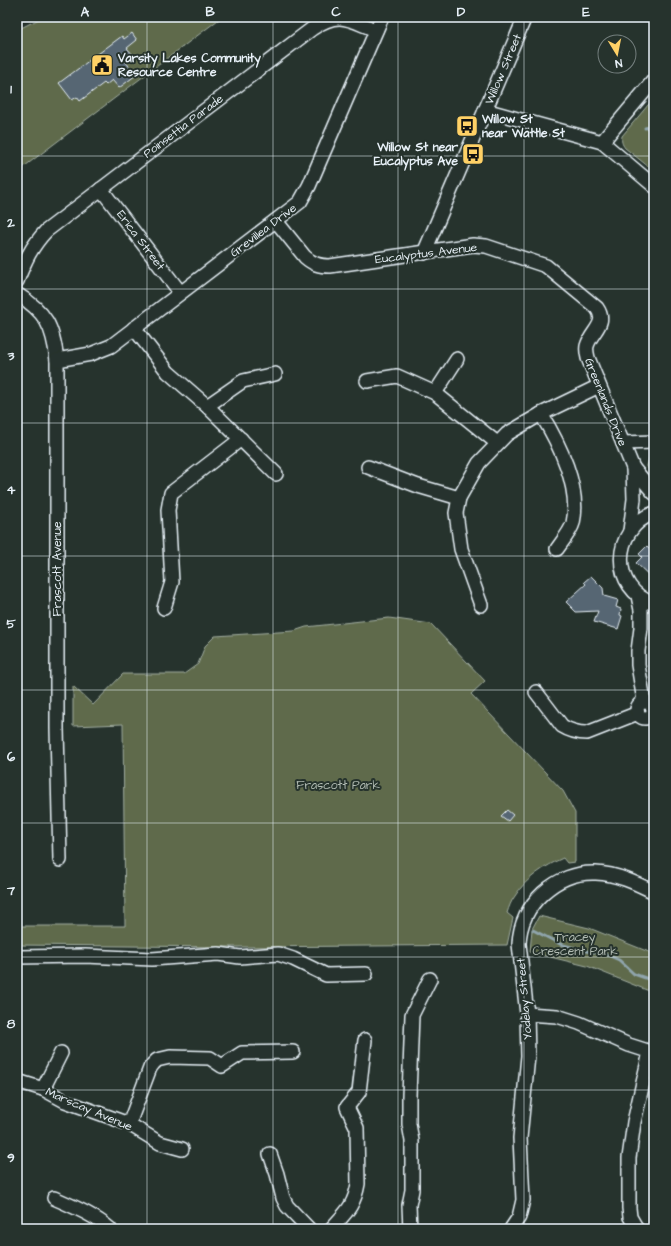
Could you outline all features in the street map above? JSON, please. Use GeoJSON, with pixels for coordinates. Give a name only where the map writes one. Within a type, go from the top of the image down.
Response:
{"type":"FeatureCollection","features":[{"type":"Feature","properties":{"kind":"street","name":"Poinsettia Parade"},"geometry":{"type":"LineString","coordinates":[[17,281],[32,248],[46,231],[324,21],[330,18],[341,17],[376,30]]}},
{"type":"Feature","properties":{"kind":"street","name":"Grevillea Drive"},"geometry":{"type":"LineString","coordinates":[[57,360],[91,354],[111,346],[300,202],[306,194],[382,17]]}},
{"type":"Feature","properties":{"kind":"street","name":"Willow Street"},"geometry":{"type":"LineString","coordinates":[[424,253],[525,17]]}},
{"type":"Feature","properties":{"kind":"street"},"geometry":{"type":"LineString","coordinates":[[602,142],[654,80]]}},
{"type":"Feature","properties":{"kind":"street"},"geometry":{"type":"LineString","coordinates":[[485,110],[602,142],[654,186]]}},
{"type":"Feature","properties":{"kind":"street","name":"Erica Street"},"geometry":{"type":"LineString","coordinates":[[101,189],[180,292]]}},
{"type":"Feature","properties":{"kind":"street","name":"Eucalyptus Avenue"},"geometry":{"type":"LineString","coordinates":[[276,221],[302,254],[310,262],[317,265],[330,266],[473,246],[486,246],[546,266],[596,308],[600,314]]}},
{"type":"Feature","properties":{"kind":"street","name":"Frascott Avenue"},"geometry":{"type":"LineString","coordinates":[[17,294],[35,307],[50,326],[54,337],[57,360],[57,728],[60,860]]}},
{"type":"Feature","properties":{"kind":"street","name":"Greenlands Drive"},"geometry":{"type":"LineString","coordinates":[[600,314],[600,321],[587,344],[586,351],[633,468],[654,493]]}},
{"type":"Feature","properties":{"kind":"street"},"geometry":{"type":"LineString","coordinates":[[134,328],[168,372],[242,439],[276,474]]}},
{"type":"Feature","properties":{"kind":"street"},"geometry":{"type":"LineString","coordinates":[[435,393],[457,359]]}},
{"type":"Feature","properties":{"kind":"street"},"geometry":{"type":"LineString","coordinates":[[207,406],[243,381],[276,374]]}},
{"type":"Feature","properties":{"kind":"street"},"geometry":{"type":"LineString","coordinates":[[367,381],[396,376],[435,393],[496,443]]}},
{"type":"Feature","properties":{"kind":"street"},"geometry":{"type":"LineString","coordinates":[[481,605],[461,549],[456,513],[459,498],[479,463],[496,443],[507,434],[541,414],[599,386]]}},
{"type":"Feature","properties":{"kind":"street"},"geometry":{"type":"LineString","coordinates":[[541,414],[552,431],[567,466],[574,499],[573,524],[557,549]]}},
{"type":"Feature","properties":{"kind":"street"},"geometry":{"type":"LineString","coordinates":[[164,608],[172,582],[168,510],[171,493],[242,439]]}},
{"type":"Feature","properties":{"kind":"street"},"geometry":{"type":"LineString","coordinates":[[623,444],[654,442]]}},
{"type":"Feature","properties":{"kind":"street"},"geometry":{"type":"LineString","coordinates":[[368,467],[418,486],[459,498]]}},
{"type":"Feature","properties":{"kind":"street","name":"Greenlands Drive"},"geometry":{"type":"LineString","coordinates":[[630,531],[634,499],[633,468]]}},
{"type":"Feature","properties":{"kind":"street"},"geometry":{"type":"LineString","coordinates":[[654,513],[638,522],[630,531],[622,548],[621,562],[626,580],[638,596],[654,604]]}},
{"type":"Feature","properties":{"kind":"street"},"geometry":{"type":"LineString","coordinates":[[536,692],[562,726],[567,730],[580,733],[646,714],[638,665],[638,652],[642,628],[641,610],[638,596]]}},
{"type":"Feature","properties":{"kind":"street"},"geometry":{"type":"LineString","coordinates":[[642,628],[654,611]]}},
{"type":"Feature","properties":{"kind":"street","name":"Yodelay Street"},"geometry":{"type":"LineString","coordinates":[[511,1229],[519,1217],[523,1200],[520,1138],[528,1056],[527,1014],[520,949],[520,935],[524,920],[534,902],[550,887],[570,877],[587,873],[620,877],[654,892]]}},
{"type":"Feature","properties":{"kind":"street"},"geometry":{"type":"LineString","coordinates":[[17,957],[85,956],[152,959],[218,954],[240,957],[278,954],[293,959],[326,975],[366,974]]}},
{"type":"Feature","properties":{"kind":"street"},"geometry":{"type":"LineString","coordinates":[[410,1229],[412,1141],[409,1124],[409,1103],[412,1016],[430,979]]}},
{"type":"Feature","properties":{"kind":"street"},"geometry":{"type":"LineString","coordinates":[[527,1014],[558,1016],[652,1053],[634,1122],[630,1152],[628,1208],[630,1217],[637,1229]]}},
{"type":"Feature","properties":{"kind":"street"},"geometry":{"type":"LineString","coordinates":[[331,1229],[353,1203],[358,1184],[357,1128],[347,1107],[359,1092],[365,1040]]}},
{"type":"Feature","properties":{"kind":"street"},"geometry":{"type":"LineString","coordinates":[[129,1124],[150,1068],[157,1060],[170,1057],[210,1058],[222,1066],[242,1053],[293,1052]]}},
{"type":"Feature","properties":{"kind":"street"},"geometry":{"type":"LineString","coordinates":[[43,1090],[61,1053]]}},
{"type":"Feature","properties":{"kind":"street","name":"Marscay Avenue"},"geometry":{"type":"LineString","coordinates":[[17,1081],[43,1090],[65,1101],[129,1124],[160,1143],[182,1149]]}},
{"type":"Feature","properties":{"kind":"street"},"geometry":{"type":"LineString","coordinates":[[270,1154],[277,1174],[282,1198],[287,1206],[308,1229]]}},
{"type":"Feature","properties":{"kind":"street"},"geometry":{"type":"LineString","coordinates":[[54,1198],[80,1209],[104,1223],[110,1229]]}},
{"type":"Feature","properties":{"kind":"green space"},"geometry":{"type":"Polygon","coordinates":[[[43,17],[222,17],[17,172],[17,30],[43,17]]]}},
{"type":"Feature","properties":{"kind":"green space"},"geometry":{"type":"Polygon","coordinates":[[[654,98],[654,171],[625,148],[622,144],[622,136],[654,98]]]}},
{"type":"Feature","properties":{"kind":"green space"},"geometry":{"type":"Polygon","coordinates":[[[654,455],[654,478],[650,474],[647,466],[649,458],[654,455]]]}},
{"type":"Feature","properties":{"kind":"green space","name":"Frascott Park"},"geometry":{"type":"Polygon","coordinates":[[[389,618],[431,624],[485,681],[471,694],[563,791],[575,813],[575,862],[567,863],[563,858],[556,861],[536,873],[519,890],[511,902],[507,913],[513,918],[507,945],[235,947],[17,945],[17,926],[125,926],[123,724],[73,726],[73,686],[93,705],[123,674],[184,674],[198,664],[205,646],[215,636],[294,631],[306,627],[389,618]]]}},
{"type":"Feature","properties":{"kind":"green space","name":"Tracey Crescent Park"},"geometry":{"type":"Polygon","coordinates":[[[539,916],[589,928],[654,954],[654,993],[587,966],[530,952],[532,929],[539,916]]]}},
{"type":"Feature","properties":{"kind":"building","name":"Varsity Lakes Community Resource Centre"},"geometry":{"type":"Polygon","coordinates":[[[132,33],[137,40],[127,48],[133,55],[125,61],[136,75],[119,88],[112,80],[106,85],[104,83],[80,101],[77,97],[72,100],[59,83],[122,36],[124,39],[132,33]]]}},
{"type":"Feature","properties":{"kind":"building"},"geometry":{"type":"Polygon","coordinates":[[[654,545],[654,580],[636,563],[642,557],[639,554],[647,546],[650,549],[654,545]]]}},
{"type":"Feature","properties":{"kind":"building"},"geometry":{"type":"Polygon","coordinates":[[[591,576],[603,588],[604,596],[618,600],[616,607],[621,609],[620,615],[622,616],[618,629],[594,622],[598,611],[576,612],[566,602],[586,584],[584,582],[591,576]]]}},
{"type":"Feature","properties":{"kind":"building"},"geometry":{"type":"Polygon","coordinates":[[[507,810],[513,815],[508,821],[501,816],[507,810]]]}},
{"type":"Feature","properties":{"kind":"waterway"},"geometry":{"type":"LineString","coordinates":[[645,128],[654,126]]}},
{"type":"Feature","properties":{"kind":"waterway"},"geometry":{"type":"LineString","coordinates":[[533,930],[560,944],[585,951],[603,953],[619,960],[634,974],[654,981]]}},
{"type":"Feature","properties":{"kind":"place","name":"Varsity Lakes Community Resource Centre"},"geometry":{"type":"Point","coordinates":[102,65]}},
{"type":"Feature","properties":{"kind":"place","name":"Willow St near Wattle St"},"geometry":{"type":"Point","coordinates":[467,126]}},
{"type":"Feature","properties":{"kind":"place","name":"Willow St near Eucalyptus Ave"},"geometry":{"type":"Point","coordinates":[473,154]}}]}
